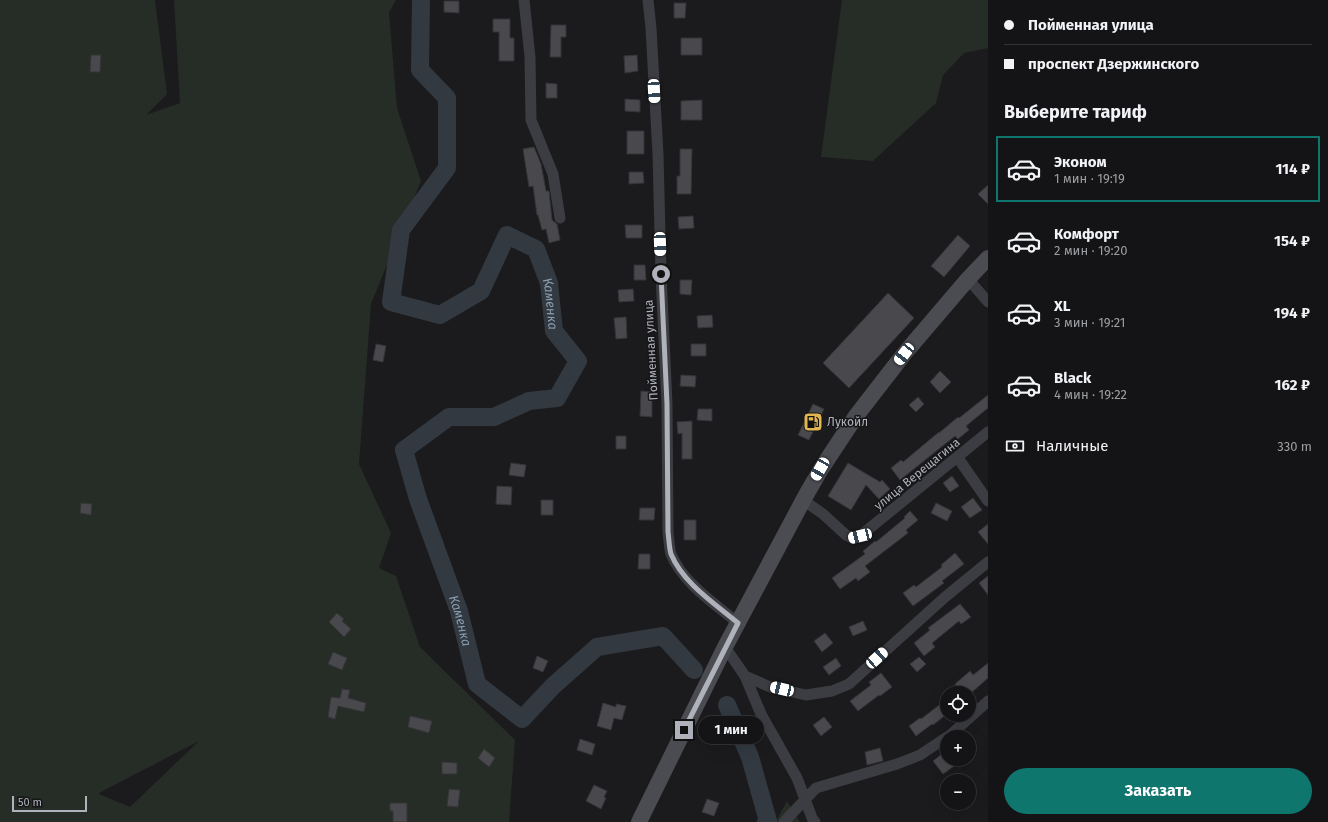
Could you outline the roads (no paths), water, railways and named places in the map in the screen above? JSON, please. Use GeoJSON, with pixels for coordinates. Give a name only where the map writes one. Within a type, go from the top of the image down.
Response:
{"type":"FeatureCollection","features":[{"type":"Feature","properties":{"kind":"street"},"geometry":{"type":"LineString","coordinates":[[524,0],[530,57],[531,120],[553,174],[560,218]]}},
{"type":"Feature","properties":{"kind":"street","name":"Пойменная улица"},"geometry":{"type":"LineString","coordinates":[[648,0],[658,154],[661,274],[667,404],[668,532],[670,552],[676,565],[689,580],[738,623]]}},
{"type":"Feature","properties":{"kind":"street"},"geometry":{"type":"LineString","coordinates":[[639,822],[725,648],[820,469],[856,416],[904,354],[968,279],[988,258]]}},
{"type":"Feature","properties":{"kind":"street"},"geometry":{"type":"LineString","coordinates":[[968,279],[988,302]]}},
{"type":"Feature","properties":{"kind":"street","name":"улица Верещагина"},"geometry":{"type":"LineString","coordinates":[[803,500],[823,514],[846,535],[852,538],[860,536],[958,458],[988,432]]}},
{"type":"Feature","properties":{"kind":"street"},"geometry":{"type":"LineString","coordinates":[[958,458],[988,501]]}},
{"type":"Feature","properties":{"kind":"street"},"geometry":{"type":"LineString","coordinates":[[745,676],[770,687],[806,695],[832,691],[849,684],[944,598],[988,562]]}},
{"type":"Feature","properties":{"kind":"street"},"geometry":{"type":"LineString","coordinates":[[725,648],[745,676],[761,714],[797,778],[806,798],[812,818],[815,822]]}},
{"type":"Feature","properties":{"kind":"street"},"geometry":{"type":"LineString","coordinates":[[955,730],[988,701]]}},
{"type":"Feature","properties":{"kind":"street"},"geometry":{"type":"LineString","coordinates":[[784,822],[816,788],[909,760],[920,755],[940,742]]}},
{"type":"Feature","properties":{"kind":"waterway","name":"Каменка"},"geometry":{"type":"LineString","coordinates":[[421,0],[420,70],[447,98],[447,168],[401,230],[391,302],[440,315],[481,291],[507,235],[536,249],[549,283],[554,331],[578,361],[557,398],[529,401],[494,417],[449,417],[404,450],[418,499],[459,611],[477,684],[522,719],[553,686],[597,647],[663,636],[694,670]]}},
{"type":"Feature","properties":{"kind":"waterway","name":"Каменка"},"geometry":{"type":"LineString","coordinates":[[727,705],[750,757],[768,821],[766,822]]}},
{"type":"Feature","properties":{"kind":"place","name":"Лукойл"},"geometry":{"type":"Point","coordinates":[813,422]}}]}
